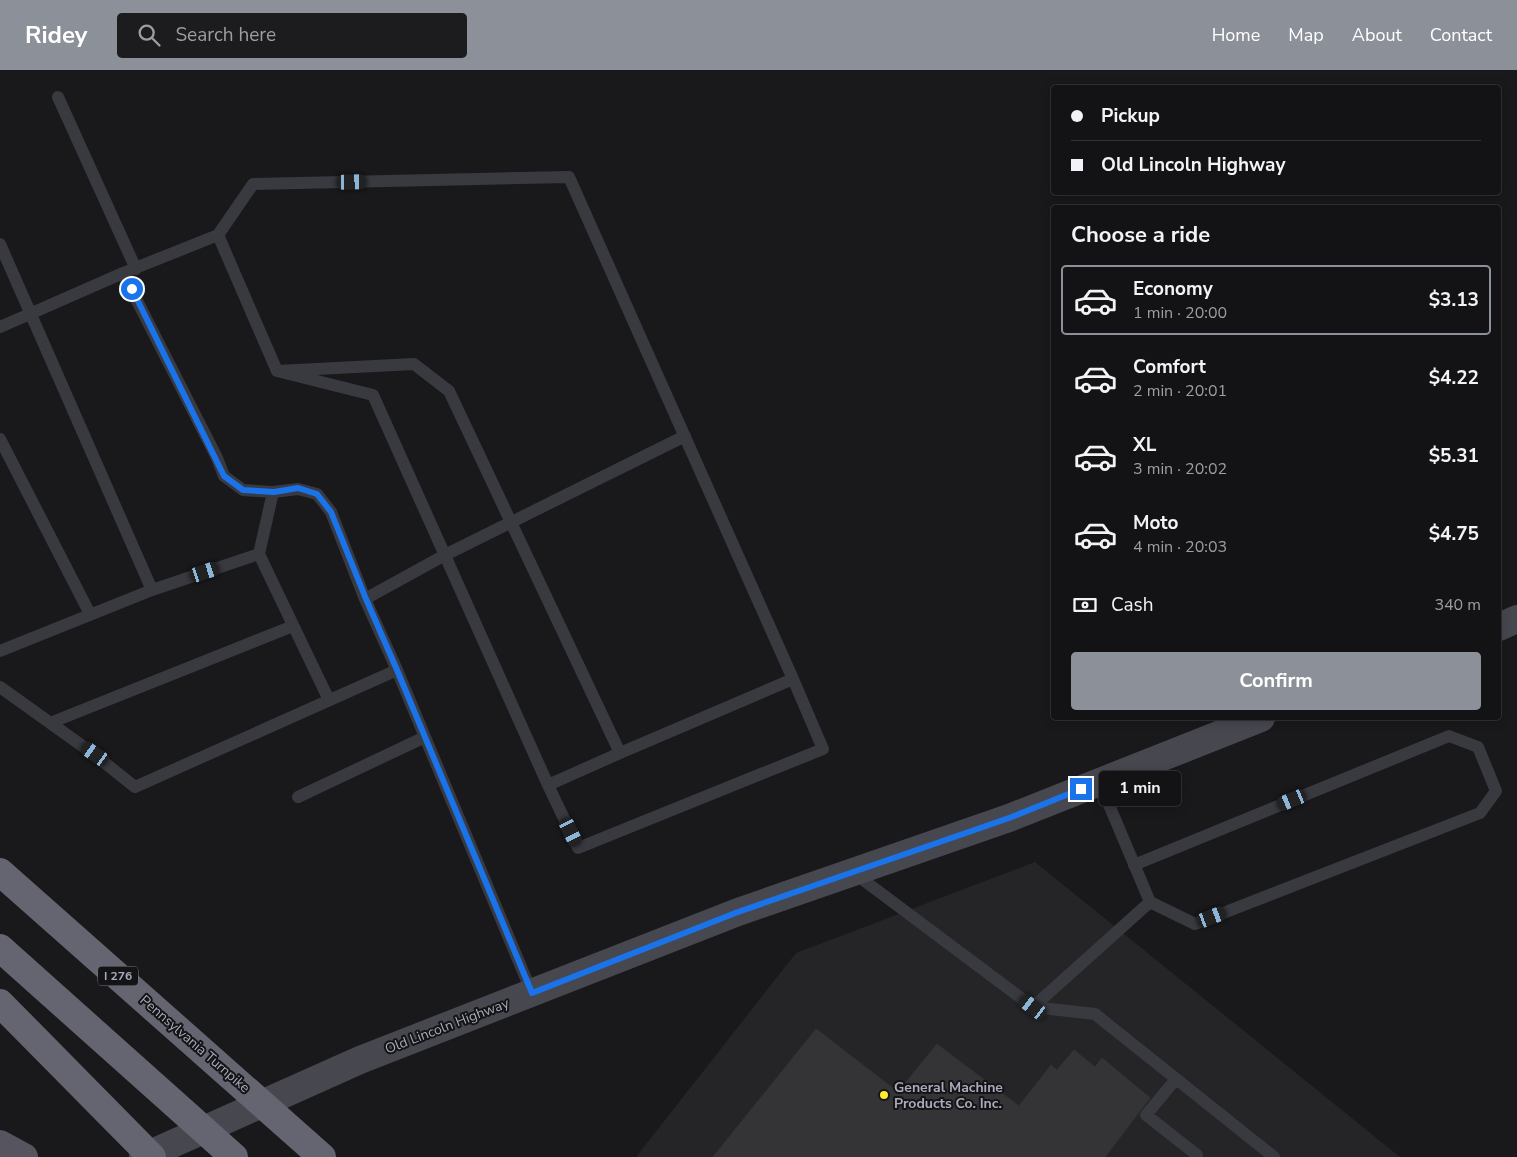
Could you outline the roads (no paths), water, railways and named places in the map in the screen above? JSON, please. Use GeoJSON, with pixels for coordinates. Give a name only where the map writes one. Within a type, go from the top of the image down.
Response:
{"type":"FeatureCollection","features":[{"type":"Feature","properties":{"kind":"highway","name":"Pennsylvania Turnpike"},"geometry":{"type":"LineString","coordinates":[[0,872],[322,1157]]}},
{"type":"Feature","properties":{"kind":"highway"},"geometry":{"type":"LineString","coordinates":[[0,948],[230,1154]]}},
{"type":"Feature","properties":{"kind":"highway"},"geometry":{"type":"LineString","coordinates":[[0,1003],[152,1157]]}},
{"type":"Feature","properties":{"kind":"main road"},"geometry":{"type":"LineString","coordinates":[[1501,626],[1517,619]]}},
{"type":"Feature","properties":{"kind":"main road","name":"Old Lincoln Highway"},"geometry":{"type":"LineString","coordinates":[[142,1157],[360,1060],[738,912],[1009,818],[1233,722],[1247,720]]}},
{"type":"Feature","properties":{"kind":"main road"},"geometry":{"type":"LineString","coordinates":[[0,1144],[24,1157]]}},
{"type":"Feature","properties":{"kind":"lane"},"geometry":{"type":"LineString","coordinates":[[58,97],[136,268]]}},
{"type":"Feature","properties":{"kind":"lane"},"geometry":{"type":"LineString","coordinates":[[0,327],[218,234],[253,184],[568,177],[794,679],[823,749],[578,848],[373,396],[277,371]]}},
{"type":"Feature","properties":{"kind":"lane"},"geometry":{"type":"LineString","coordinates":[[218,234],[277,371]]}},
{"type":"Feature","properties":{"kind":"lane"},"geometry":{"type":"LineString","coordinates":[[0,244],[152,590]]}},
{"type":"Feature","properties":{"kind":"lane"},"geometry":{"type":"LineString","coordinates":[[123,273],[224,476],[243,490],[274,492],[298,488],[317,494],[331,512],[532,993]]}},
{"type":"Feature","properties":{"kind":"lane"},"geometry":{"type":"LineString","coordinates":[[277,371],[414,364],[449,391],[620,754]]}},
{"type":"Feature","properties":{"kind":"lane"},"geometry":{"type":"LineString","coordinates":[[366,599],[445,555],[684,436]]}},
{"type":"Feature","properties":{"kind":"lane"},"geometry":{"type":"LineString","coordinates":[[0,439],[90,614]]}},
{"type":"Feature","properties":{"kind":"lane"},"geometry":{"type":"LineString","coordinates":[[274,492],[259,554],[329,700]]}},
{"type":"Feature","properties":{"kind":"lane"},"geometry":{"type":"LineString","coordinates":[[0,651],[152,590],[259,554]]}},
{"type":"Feature","properties":{"kind":"lane"},"geometry":{"type":"LineString","coordinates":[[50,723],[293,626]]}},
{"type":"Feature","properties":{"kind":"lane"},"geometry":{"type":"LineString","coordinates":[[0,687],[95,754],[135,787],[397,670]]}},
{"type":"Feature","properties":{"kind":"lane"},"geometry":{"type":"LineString","coordinates":[[548,785],[794,679]]}},
{"type":"Feature","properties":{"kind":"lane"},"geometry":{"type":"LineString","coordinates":[[1099,781],[1150,902],[1195,924],[1480,813],[1496,791],[1478,748],[1449,736],[1134,864]]}},
{"type":"Feature","properties":{"kind":"lane"},"geometry":{"type":"LineString","coordinates":[[298,797],[425,737]]}},
{"type":"Feature","properties":{"kind":"lane"},"geometry":{"type":"LineString","coordinates":[[853,872],[1033,1007],[1095,1014],[1274,1157]]}},
{"type":"Feature","properties":{"kind":"lane"},"geometry":{"type":"LineString","coordinates":[[1033,1007],[1150,902]]}},
{"type":"Feature","properties":{"kind":"lane"},"geometry":{"type":"LineString","coordinates":[[1176,1079],[1146,1115],[1197,1155],[1195,1157]]}},
{"type":"Feature","properties":{"kind":"place","name":"General Machine Products Co. Inc."},"geometry":{"type":"Point","coordinates":[884,1095]}}]}
